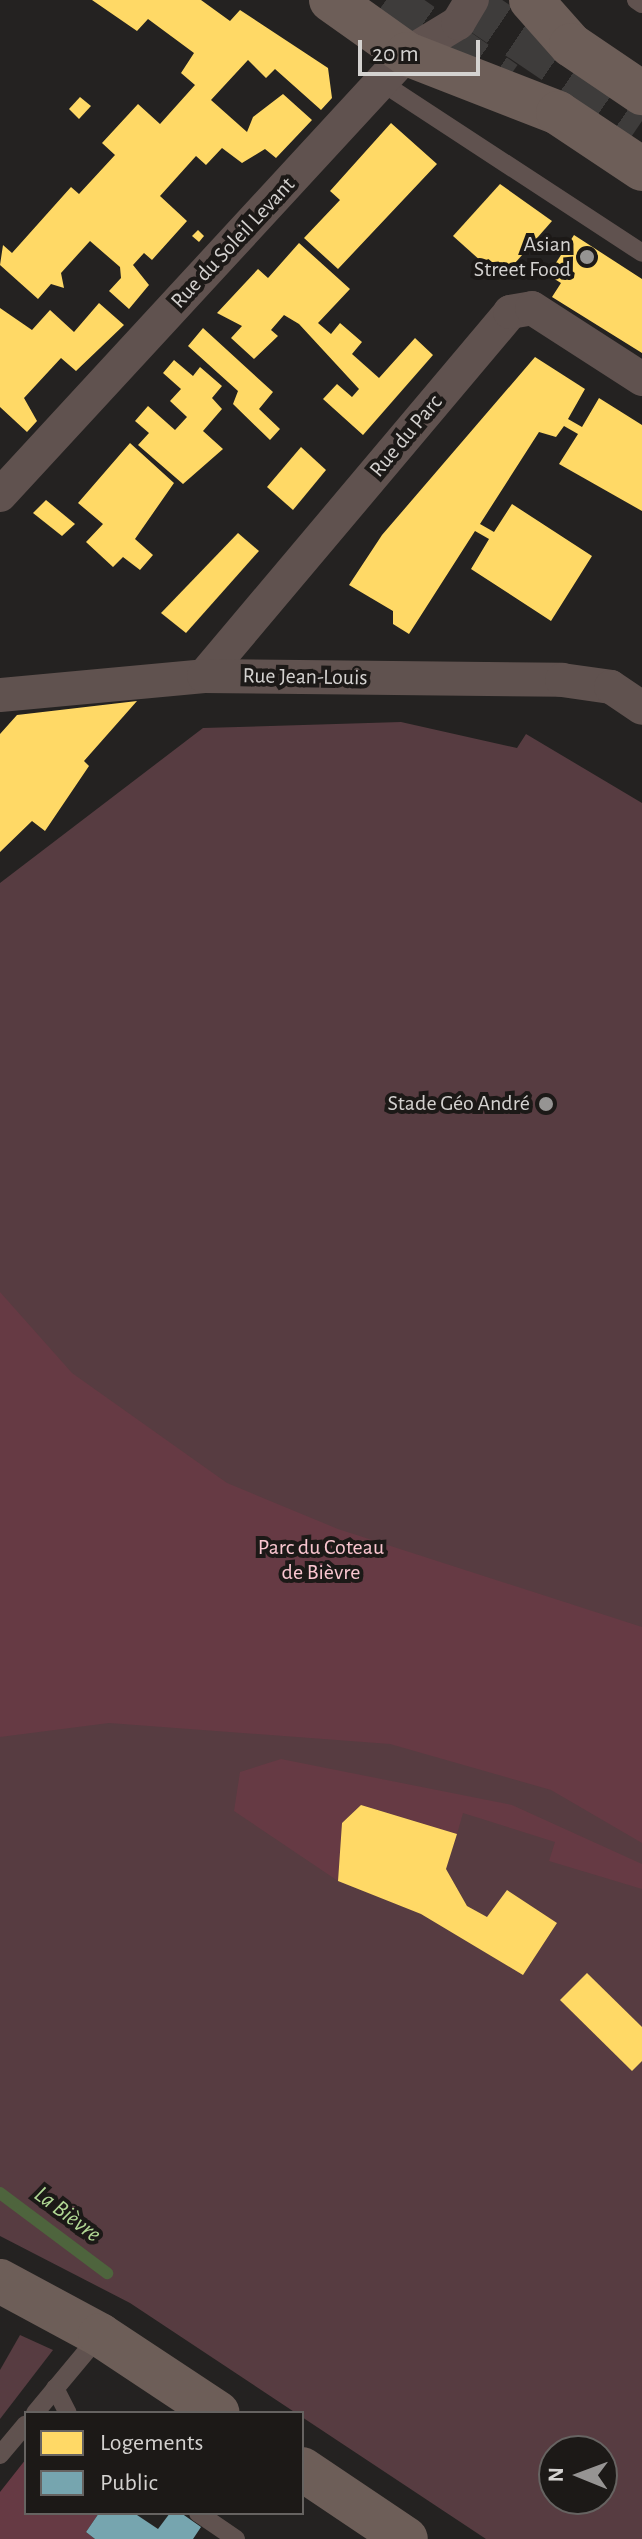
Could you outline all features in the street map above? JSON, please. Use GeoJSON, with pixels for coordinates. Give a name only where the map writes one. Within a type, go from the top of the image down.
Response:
{"type":"FeatureCollection","features":[{"type":"Feature","properties":{"kind":"main road"},"geometry":{"type":"LineString","coordinates":[[331,0],[394,68],[558,113],[642,169]]}},
{"type":"Feature","properties":{"kind":"main road"},"geometry":{"type":"LineString","coordinates":[[531,0],[571,45],[642,93]]}},
{"type":"Feature","properties":{"kind":"main road"},"geometry":{"type":"LineString","coordinates":[[0,2281],[100,2335],[215,2411]]}},
{"type":"Feature","properties":{"kind":"main road"},"geometry":{"type":"LineString","coordinates":[[304,2470],[406,2539]]}},
{"type":"Feature","properties":{"kind":"street","name":"Rue du Soleil Levant"},"geometry":{"type":"LineString","coordinates":[[0,495],[394,68],[458,23],[472,0]]}},
{"type":"Feature","properties":{"kind":"street","name":"Rue du Parc"},"geometry":{"type":"LineString","coordinates":[[204,676],[510,312],[532,308],[642,379]]}},
{"type":"Feature","properties":{"kind":"street","name":"Rue Jean-Louis"},"geometry":{"type":"LineString","coordinates":[[0,695],[204,676],[562,680],[611,687],[642,708]]}},
{"type":"Feature","properties":{"kind":"lane"},"geometry":{"type":"LineString","coordinates":[[636,0],[642,4]]}},
{"type":"Feature","properties":{"kind":"lane"},"geometry":{"type":"LineString","coordinates":[[394,68],[642,253]]}},
{"type":"Feature","properties":{"kind":"lane"},"geometry":{"type":"LineString","coordinates":[[37,2411],[100,2335]]}},
{"type":"Feature","properties":{"kind":"lane"},"geometry":{"type":"LineString","coordinates":[[55,2388],[67,2411]]}},
{"type":"Feature","properties":{"kind":"lane"},"geometry":{"type":"LineString","coordinates":[[0,2455],[24,2426]]}},
{"type":"Feature","properties":{"kind":"lane"},"geometry":{"type":"LineString","coordinates":[[201,2515],[236,2539]]}},
{"type":"Feature","properties":{"kind":"green space","name":"Parc du Coteau de Bièvre"},"geometry":{"type":"Polygon","coordinates":[[[401,722],[517,748],[526,734],[642,803],[642,2539],[486,2539],[304,2418],[304,2411],[293,2411],[130,2303],[0,2236],[0,883],[203,728],[401,722]]]}},
{"type":"Feature","properties":{"kind":"green space"},"geometry":{"type":"Polygon","coordinates":[[[0,1292],[72,1373],[227,1483],[338,1529],[642,1627],[642,1843],[551,1790],[390,1744],[109,1723],[0,1737],[0,1292]]]}},
{"type":"Feature","properties":{"kind":"green space"},"geometry":{"type":"Polygon","coordinates":[[[281,1759],[512,1805],[642,1864],[642,1889],[549,1861],[555,1842],[463,1813],[457,1834],[361,1805],[342,1823],[338,1881],[234,1811],[240,1772],[281,1759]]]}},
{"type":"Feature","properties":{"kind":"green space"},"geometry":{"type":"Polygon","coordinates":[[[20,2335],[53,2350],[0,2419],[0,2370],[20,2335]]]}},
{"type":"Feature","properties":{"kind":"green space"},"geometry":{"type":"Polygon","coordinates":[[[24,2462],[24,2515],[98,2515],[86,2532],[95,2539],[0,2539],[0,2492],[24,2462]]]}},
{"type":"Feature","properties":{"kind":"building: Logements"},"geometry":{"type":"Polygon","coordinates":[[[92,0],[201,0],[230,21],[240,10],[328,68],[332,98],[321,110],[275,69],[266,78],[248,60],[211,100],[247,132],[253,117],[283,94],[312,120],[276,158],[265,149],[242,163],[222,148],[206,165],[196,156],[160,196],[187,221],[152,260],[144,253],[133,265],[149,285],[129,309],[109,291],[121,278],[120,267],[90,241],[61,273],[64,288],[51,284],[38,299],[0,265],[3,245],[12,253],[71,187],[79,194],[115,155],[102,143],[138,104],[160,124],[195,85],[181,73],[194,53],[148,19],[137,31],[92,0]]]}},
{"type":"Feature","properties":{"kind":"building: Logements"},"geometry":{"type":"Polygon","coordinates":[[[80,97],[91,106],[79,119],[69,109],[80,97]]]}},
{"type":"Feature","properties":{"kind":"building: Logements"},"geometry":{"type":"Polygon","coordinates":[[[391,123],[437,164],[338,269],[304,238],[340,200],[330,191],[391,123]]]}},
{"type":"Feature","properties":{"kind":"building: Logements"},"geometry":{"type":"Polygon","coordinates":[[[500,184],[552,221],[501,279],[453,236],[500,184]]]}},
{"type":"Feature","properties":{"kind":"building: Logements"},"geometry":{"type":"Polygon","coordinates":[[[198,230],[204,236],[199,242],[192,236],[198,230]]]}},
{"type":"Feature","properties":{"kind":"building: Logements"},"geometry":{"type":"Polygon","coordinates":[[[574,235],[642,279],[642,353],[552,297],[561,283],[548,275],[574,235]]]}},
{"type":"Feature","properties":{"kind":"building: Logements"},"geometry":{"type":"Polygon","coordinates":[[[299,243],[350,289],[318,323],[331,334],[340,323],[362,342],[352,354],[379,378],[415,338],[433,355],[363,435],[323,399],[337,384],[352,397],[359,389],[299,324],[284,315],[271,330],[278,336],[254,359],[231,338],[242,326],[217,313],[258,269],[268,278],[299,243]]]}},
{"type":"Feature","properties":{"kind":"building: Logements"},"geometry":{"type":"Polygon","coordinates":[[[99,303],[124,325],[76,371],[61,358],[24,398],[37,421],[27,432],[0,407],[0,308],[32,330],[50,310],[74,332],[99,303]]]}},
{"type":"Feature","properties":{"kind":"building: Logements"},"geometry":{"type":"Polygon","coordinates":[[[203,328],[273,392],[259,409],[280,429],[270,440],[233,404],[238,391],[188,346],[203,328]]]}},
{"type":"Feature","properties":{"kind":"building: Logements"},"geometry":{"type":"Polygon","coordinates":[[[535,357],[585,389],[568,419],[582,427],[599,398],[642,425],[642,511],[559,464],[578,434],[564,426],[556,437],[539,432],[480,524],[494,532],[512,504],[592,556],[551,621],[471,569],[489,539],[475,531],[409,634],[393,624],[393,611],[349,585],[382,535],[535,357]]]}},
{"type":"Feature","properties":{"kind":"building: Logements"},"geometry":{"type":"Polygon","coordinates":[[[174,360],[193,376],[200,367],[222,386],[212,398],[222,409],[203,431],[223,449],[183,484],[138,445],[149,433],[135,421],[148,406],[175,430],[187,417],[170,401],[181,389],[163,373],[174,360]]]}},
{"type":"Feature","properties":{"kind":"building: Logements"},"geometry":{"type":"Polygon","coordinates":[[[130,443],[174,483],[135,539],[153,555],[140,570],[123,557],[113,567],[86,542],[103,524],[78,503],[130,443]]]}},
{"type":"Feature","properties":{"kind":"building: Logements"},"geometry":{"type":"Polygon","coordinates":[[[301,447],[326,470],[293,510],[267,487],[301,447]]]}},
{"type":"Feature","properties":{"kind":"building: Logements"},"geometry":{"type":"Polygon","coordinates":[[[46,500],[75,524],[62,536],[33,513],[46,500]]]}},
{"type":"Feature","properties":{"kind":"building: Logements"},"geometry":{"type":"Polygon","coordinates":[[[238,533],[259,551],[186,633],[161,613],[238,533]]]}},
{"type":"Feature","properties":{"kind":"building: Logements"},"geometry":{"type":"Polygon","coordinates":[[[137,701],[84,761],[89,766],[45,831],[32,821],[0,852],[0,734],[17,715],[137,701]]]}},
{"type":"Feature","properties":{"kind":"building: Logements"},"geometry":{"type":"Polygon","coordinates":[[[361,1805],[457,1834],[446,1869],[467,1906],[487,1917],[507,1890],[557,1923],[523,1975],[421,1914],[338,1881],[342,1823],[361,1805]]]}},
{"type":"Feature","properties":{"kind":"building: Logements"},"geometry":{"type":"Polygon","coordinates":[[[587,1973],[642,2027],[642,2061],[632,2071],[560,2000],[587,1973]]]}},
{"type":"Feature","properties":{"kind":"building: Public"},"geometry":{"type":"Polygon","coordinates":[[[98,2515],[137,2515],[158,2529],[168,2515],[184,2515],[201,2527],[193,2539],[95,2539],[86,2532],[98,2515]]]}},
{"type":"Feature","properties":{"kind":"waterway","name":"La Bièvre"},"geometry":{"type":"LineString","coordinates":[[0,2193],[107,2273]]}},
{"type":"Feature","properties":{"kind":"tunnel"},"geometry":{"type":"LineString","coordinates":[[386,0],[505,83]]}},
{"type":"Feature","properties":{"kind":"tunnel"},"geometry":{"type":"LineString","coordinates":[[463,0],[642,121]]}},
{"type":"Feature","properties":{"kind":"place","name":"Asian Street Food"},"geometry":{"type":"Point","coordinates":[587,257]}},
{"type":"Feature","properties":{"kind":"place","name":"Stade Géo André"},"geometry":{"type":"Point","coordinates":[546,1104]}}]}
